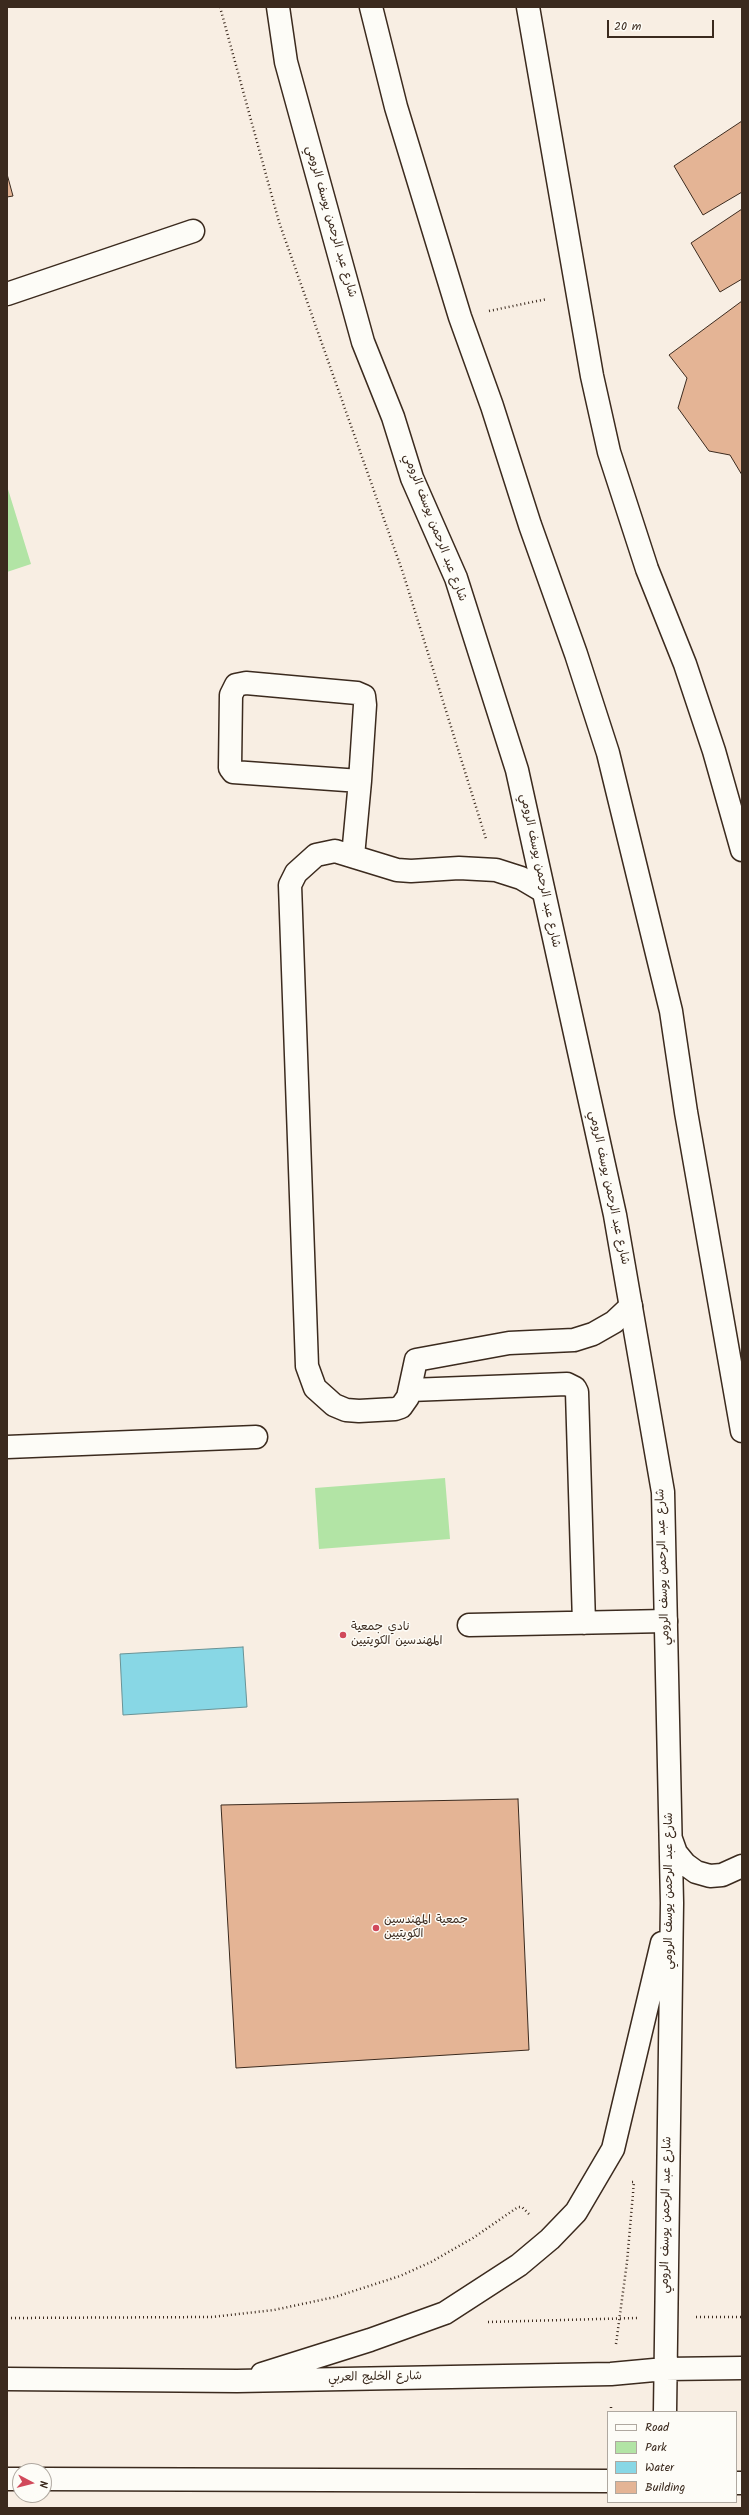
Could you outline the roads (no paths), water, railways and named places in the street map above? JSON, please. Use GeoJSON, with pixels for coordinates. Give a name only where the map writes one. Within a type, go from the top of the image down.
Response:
{"type":"FeatureCollection","features":[{"type":"Feature","properties":{"kind":"main road","name":"شارع عبد الرحمن يوسف الرومي"},"geometry":{"type":"LineString","coordinates":[[278,7],[286,62],[363,342],[393,417],[412,478],[456,578],[517,770],[615,1216],[663,1492],[672,1903],[665,2411]]}},
{"type":"Feature","properties":{"kind":"main road"},"geometry":{"type":"LineString","coordinates":[[371,7],[396,107],[460,317],[492,406],[530,525],[576,654],[608,753],[671,1011],[686,1112],[742,1431]]}},
{"type":"Feature","properties":{"kind":"main road"},"geometry":{"type":"LineString","coordinates":[[528,7],[578,292],[609,452],[647,569],[685,664],[714,751],[742,850]]}},
{"type":"Feature","properties":{"kind":"main road"},"geometry":{"type":"LineString","coordinates":[[7,294],[193,231]]}},
{"type":"Feature","properties":{"kind":"main road"},"geometry":{"type":"LineString","coordinates":[[353,856],[360,781],[365,705],[364,696],[357,693],[246,683],[236,685],[231,695],[230,768],[233,772],[360,781]]}},
{"type":"Feature","properties":{"kind":"main road"},"geometry":{"type":"LineString","coordinates":[[544,891],[520,878],[496,870],[459,868],[411,871],[384,866],[336,851],[316,855],[305,863],[296,873],[290,885],[307,1366],[315,1388],[323,1398],[346,1410],[401,1407],[408,1397],[416,1360],[509,1343],[574,1340],[592,1334],[614,1322],[631,1306]]}},
{"type":"Feature","properties":{"kind":"main road"},"geometry":{"type":"LineString","coordinates":[[727,1349],[742,1368]]}},
{"type":"Feature","properties":{"kind":"main road"},"geometry":{"type":"LineString","coordinates":[[410,1390],[567,1384],[575,1388],[584,1623]]}},
{"type":"Feature","properties":{"kind":"main road"},"geometry":{"type":"LineString","coordinates":[[7,1447],[256,1436]]}},
{"type":"Feature","properties":{"kind":"main road"},"geometry":{"type":"LineString","coordinates":[[469,1625],[666,1621]]}},
{"type":"Feature","properties":{"kind":"main road"},"geometry":{"type":"LineString","coordinates":[[670,1826],[671,1840],[676,1853],[685,1864],[696,1872],[710,1876],[722,1875],[742,1866]]}},
{"type":"Feature","properties":{"kind":"main road"},"geometry":{"type":"LineString","coordinates":[[237,2381],[370,2340],[445,2313],[519,2265],[550,2239],[576,2212],[613,2149],[672,1903]]}},
{"type":"Feature","properties":{"kind":"main road","name":"شارع الخليج العربي"},"geometry":{"type":"LineString","coordinates":[[7,2379],[237,2381],[611,2374],[665,2369],[742,2368]]}},
{"type":"Feature","properties":{"kind":"main road"},"geometry":{"type":"LineString","coordinates":[[52,2479],[607,2481]]}},
{"type":"Feature","properties":{"kind":"water"},"geometry":{"type":"Polygon","coordinates":[[[243,1647],[247,1707],[123,1715],[120,1654],[243,1647]]]}},
{"type":"Feature","properties":{"kind":"place","name":"نادي جمعية المهندسين الكويتيين"},"geometry":{"type":"Point","coordinates":[343,1635]}},
{"type":"Feature","properties":{"kind":"place","name":"جمعية المهندسين الكويتيين"},"geometry":{"type":"Point","coordinates":[376,1928]}}]}
